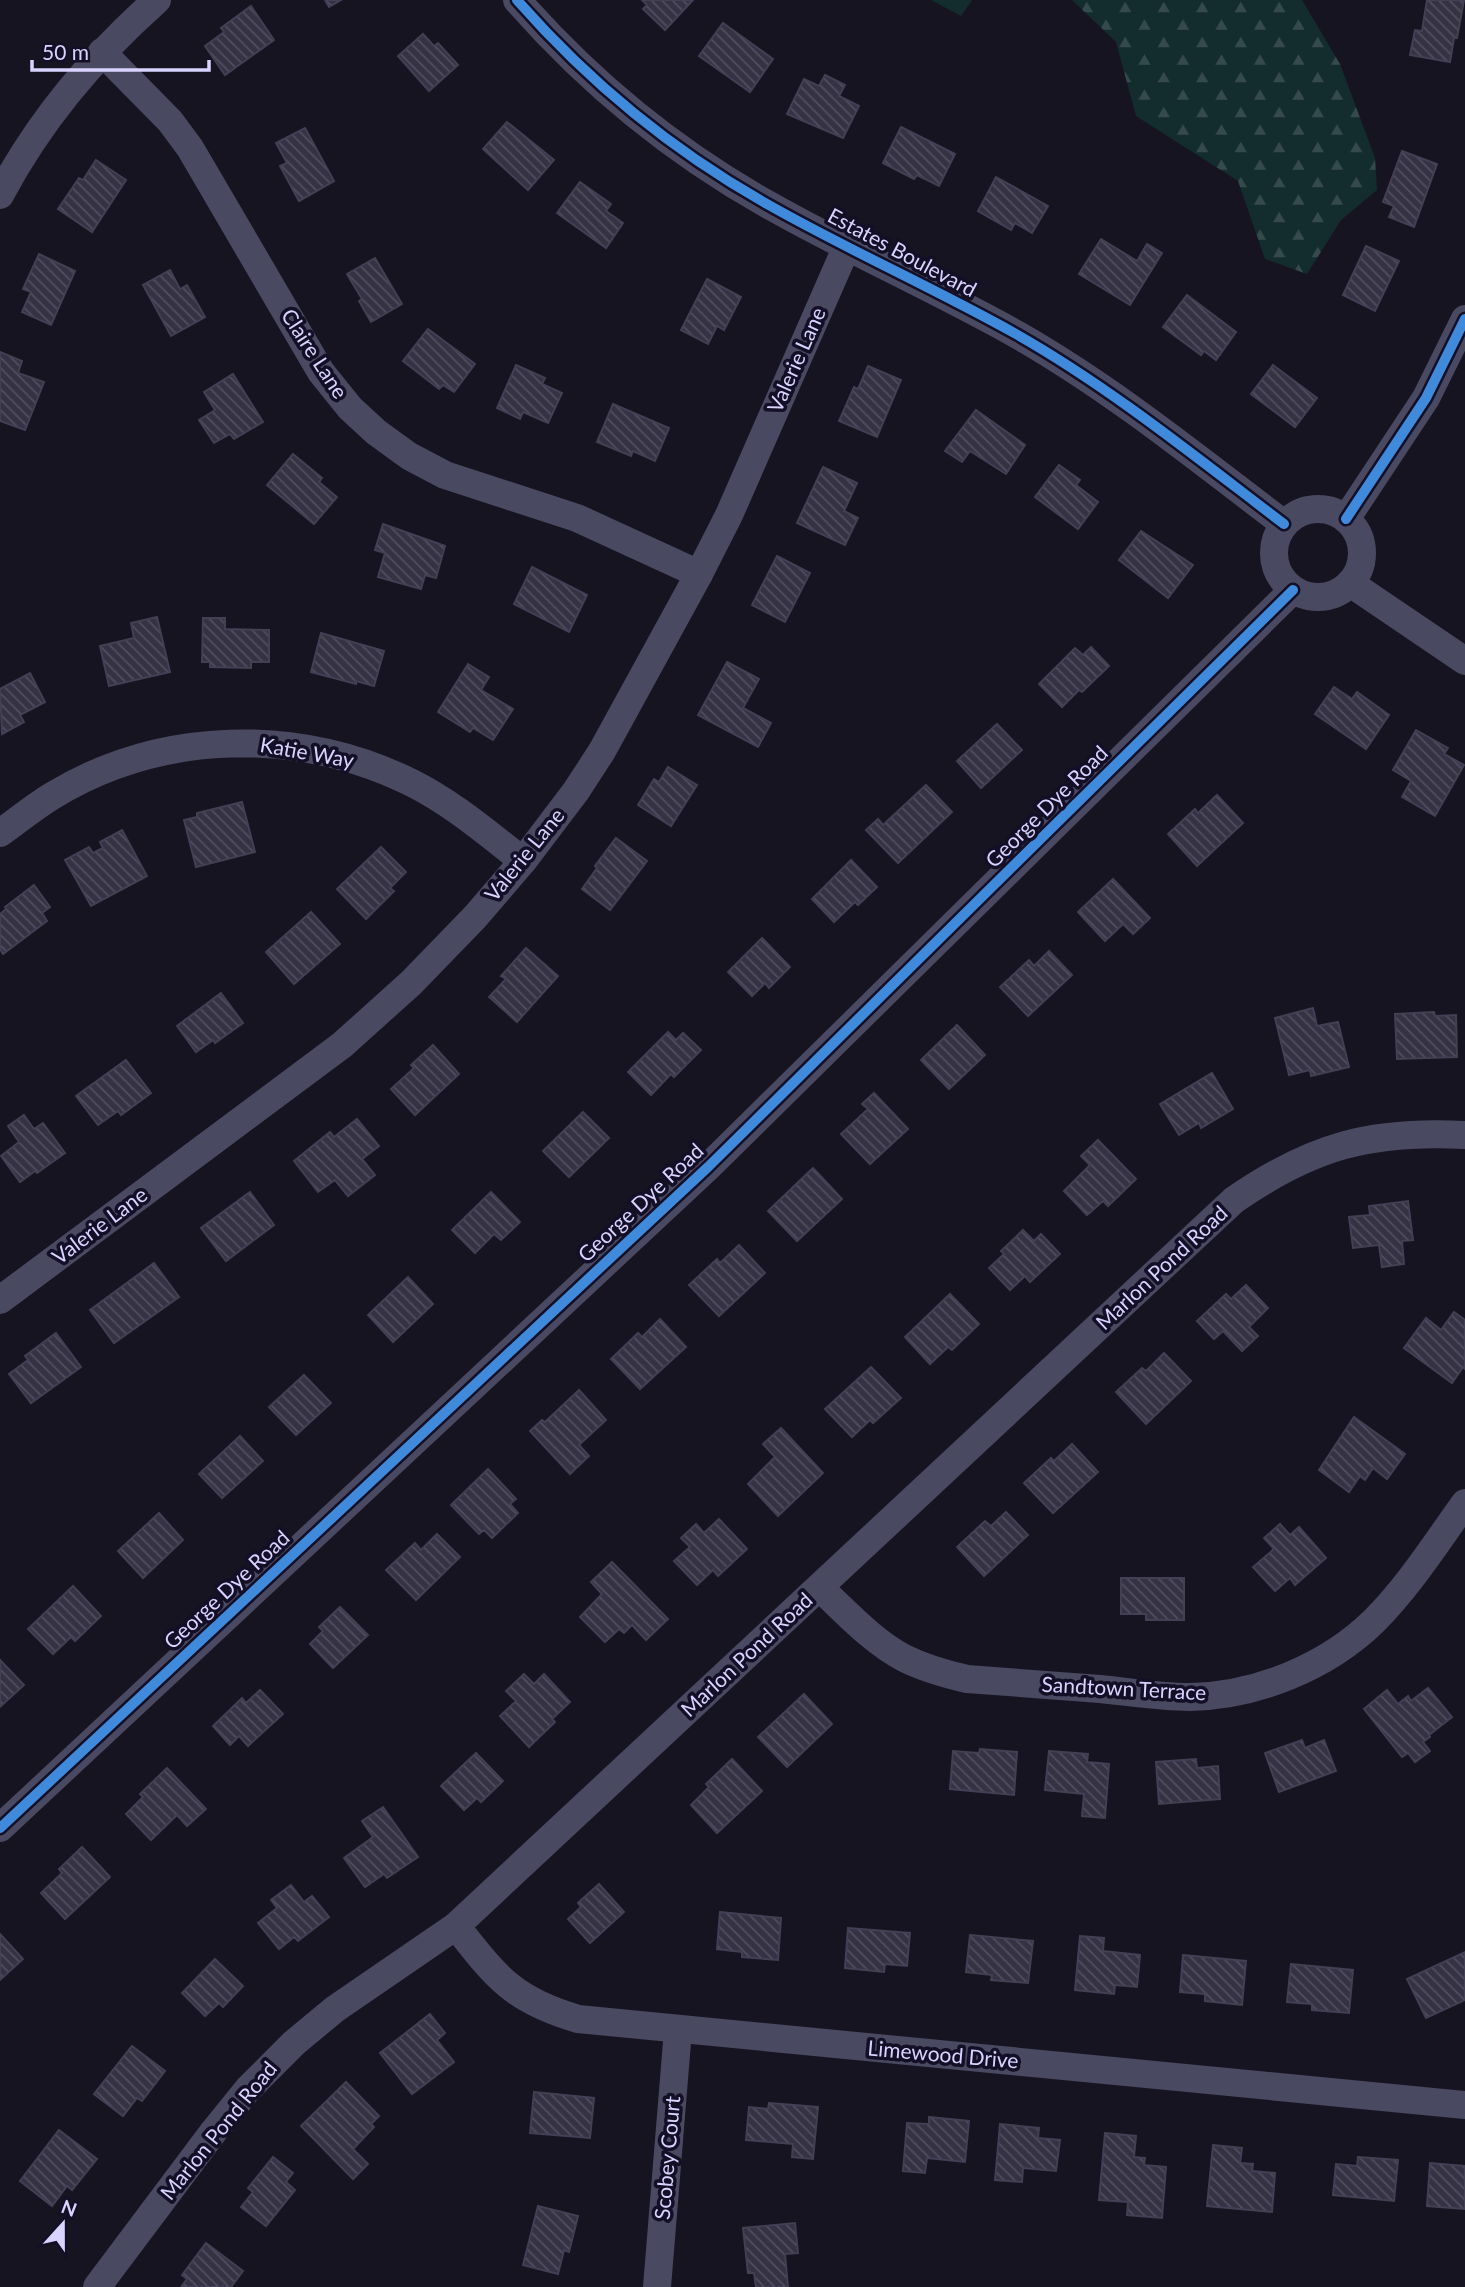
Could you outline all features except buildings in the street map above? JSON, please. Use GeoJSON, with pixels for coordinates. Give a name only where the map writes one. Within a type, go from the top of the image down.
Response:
{"type":"FeatureCollection","features":[{"type":"Feature","properties":{"kind":"street"},"geometry":{"type":"LineString","coordinates":[[4,177],[60,100],[102,52],[157,0]]}},
{"type":"Feature","properties":{"kind":"street","name":"Estates Boulevard"},"geometry":{"type":"LineString","coordinates":[[517,0],[588,74],[653,128],[708,168],[766,203],[1016,335],[1087,378],[1138,413],[1284,524]]}},
{"type":"Feature","properties":{"kind":"street","name":"Claire Lane"},"geometry":{"type":"LineString","coordinates":[[102,52],[170,121],[190,148],[321,372],[350,408],[376,432],[409,456],[445,475],[577,518],[699,573]]}},
{"type":"Feature","properties":{"kind":"street","name":"Valerie Lane"},"geometry":{"type":"LineString","coordinates":[[0,1300],[342,1045],[411,984],[475,917],[523,861],[576,791],[602,751],[699,573],[729,515],[847,246]]}},
{"type":"Feature","properties":{"kind":"street"},"geometry":{"type":"LineString","coordinates":[[1346,519],[1426,398],[1465,318]]}},
{"type":"Feature","properties":{"kind":"street"},"geometry":{"type":"LineString","coordinates":[[1307,510],[1334,512],[1346,519],[1354,528],[1362,550],[1361,562],[1350,583],[1329,596],[1317,597],[1293,590],[1284,581],[1274,559],[1277,535],[1284,524],[1294,515],[1307,510]]}},
{"type":"Feature","properties":{"kind":"street"},"geometry":{"type":"LineString","coordinates":[[1350,583],[1465,661]]}},
{"type":"Feature","properties":{"kind":"street","name":"George Dye Road"},"geometry":{"type":"LineString","coordinates":[[0,1828],[708,1167],[1293,590]]}},
{"type":"Feature","properties":{"kind":"street","name":"Katie Way"},"geometry":{"type":"LineString","coordinates":[[0,833],[51,796],[92,775],[140,757],[191,746],[275,744],[326,752],[369,764],[411,782],[450,805],[523,861]]}},
{"type":"Feature","properties":{"kind":"street","name":"Marlon Pond Road"},"geometry":{"type":"LineString","coordinates":[[97,2287],[214,2131],[293,2043],[335,2009],[456,1926],[1234,1200],[1278,1171],[1338,1146],[1377,1137],[1422,1133],[1465,1135]]}},
{"type":"Feature","properties":{"kind":"street","name":"Sandtown Terrace"},"geometry":{"type":"LineString","coordinates":[[820,1588],[876,1640],[904,1658],[934,1671],[967,1679],[1191,1697],[1229,1693],[1268,1683],[1304,1669],[1342,1647],[1372,1622],[1402,1590],[1465,1503]]}},
{"type":"Feature","properties":{"kind":"street","name":"Limewood Drive"},"geometry":{"type":"LineString","coordinates":[[456,1926],[493,1973],[516,1993],[547,2010],[578,2019],[1465,2105]]}},
{"type":"Feature","properties":{"kind":"street","name":"Scobey Court"},"geometry":{"type":"LineString","coordinates":[[657,2287],[678,2029]]}},
{"type":"Feature","properties":{"kind":"green space"},"geometry":{"type":"Polygon","coordinates":[[[931,0],[972,0],[961,16],[931,0]]]}},
{"type":"Feature","properties":{"kind":"green space"},"geometry":{"type":"Polygon","coordinates":[[[1072,0],[1302,0],[1340,64],[1375,158],[1377,190],[1341,220],[1307,274],[1265,259],[1238,181],[1136,116],[1116,42],[1072,0]]]}},
{"type":"Feature","properties":{"kind":"cycle path"},"geometry":{"type":"LineString","coordinates":[[517,0],[573,59],[633,113],[698,161],[767,204],[985,317],[1051,355],[1153,424],[1284,524]]}},
{"type":"Feature","properties":{"kind":"cycle path"},"geometry":{"type":"LineString","coordinates":[[1346,519],[1426,398],[1465,319]]}},
{"type":"Feature","properties":{"kind":"cycle path"},"geometry":{"type":"LineString","coordinates":[[0,1828],[708,1167],[1293,590]]}}]}
